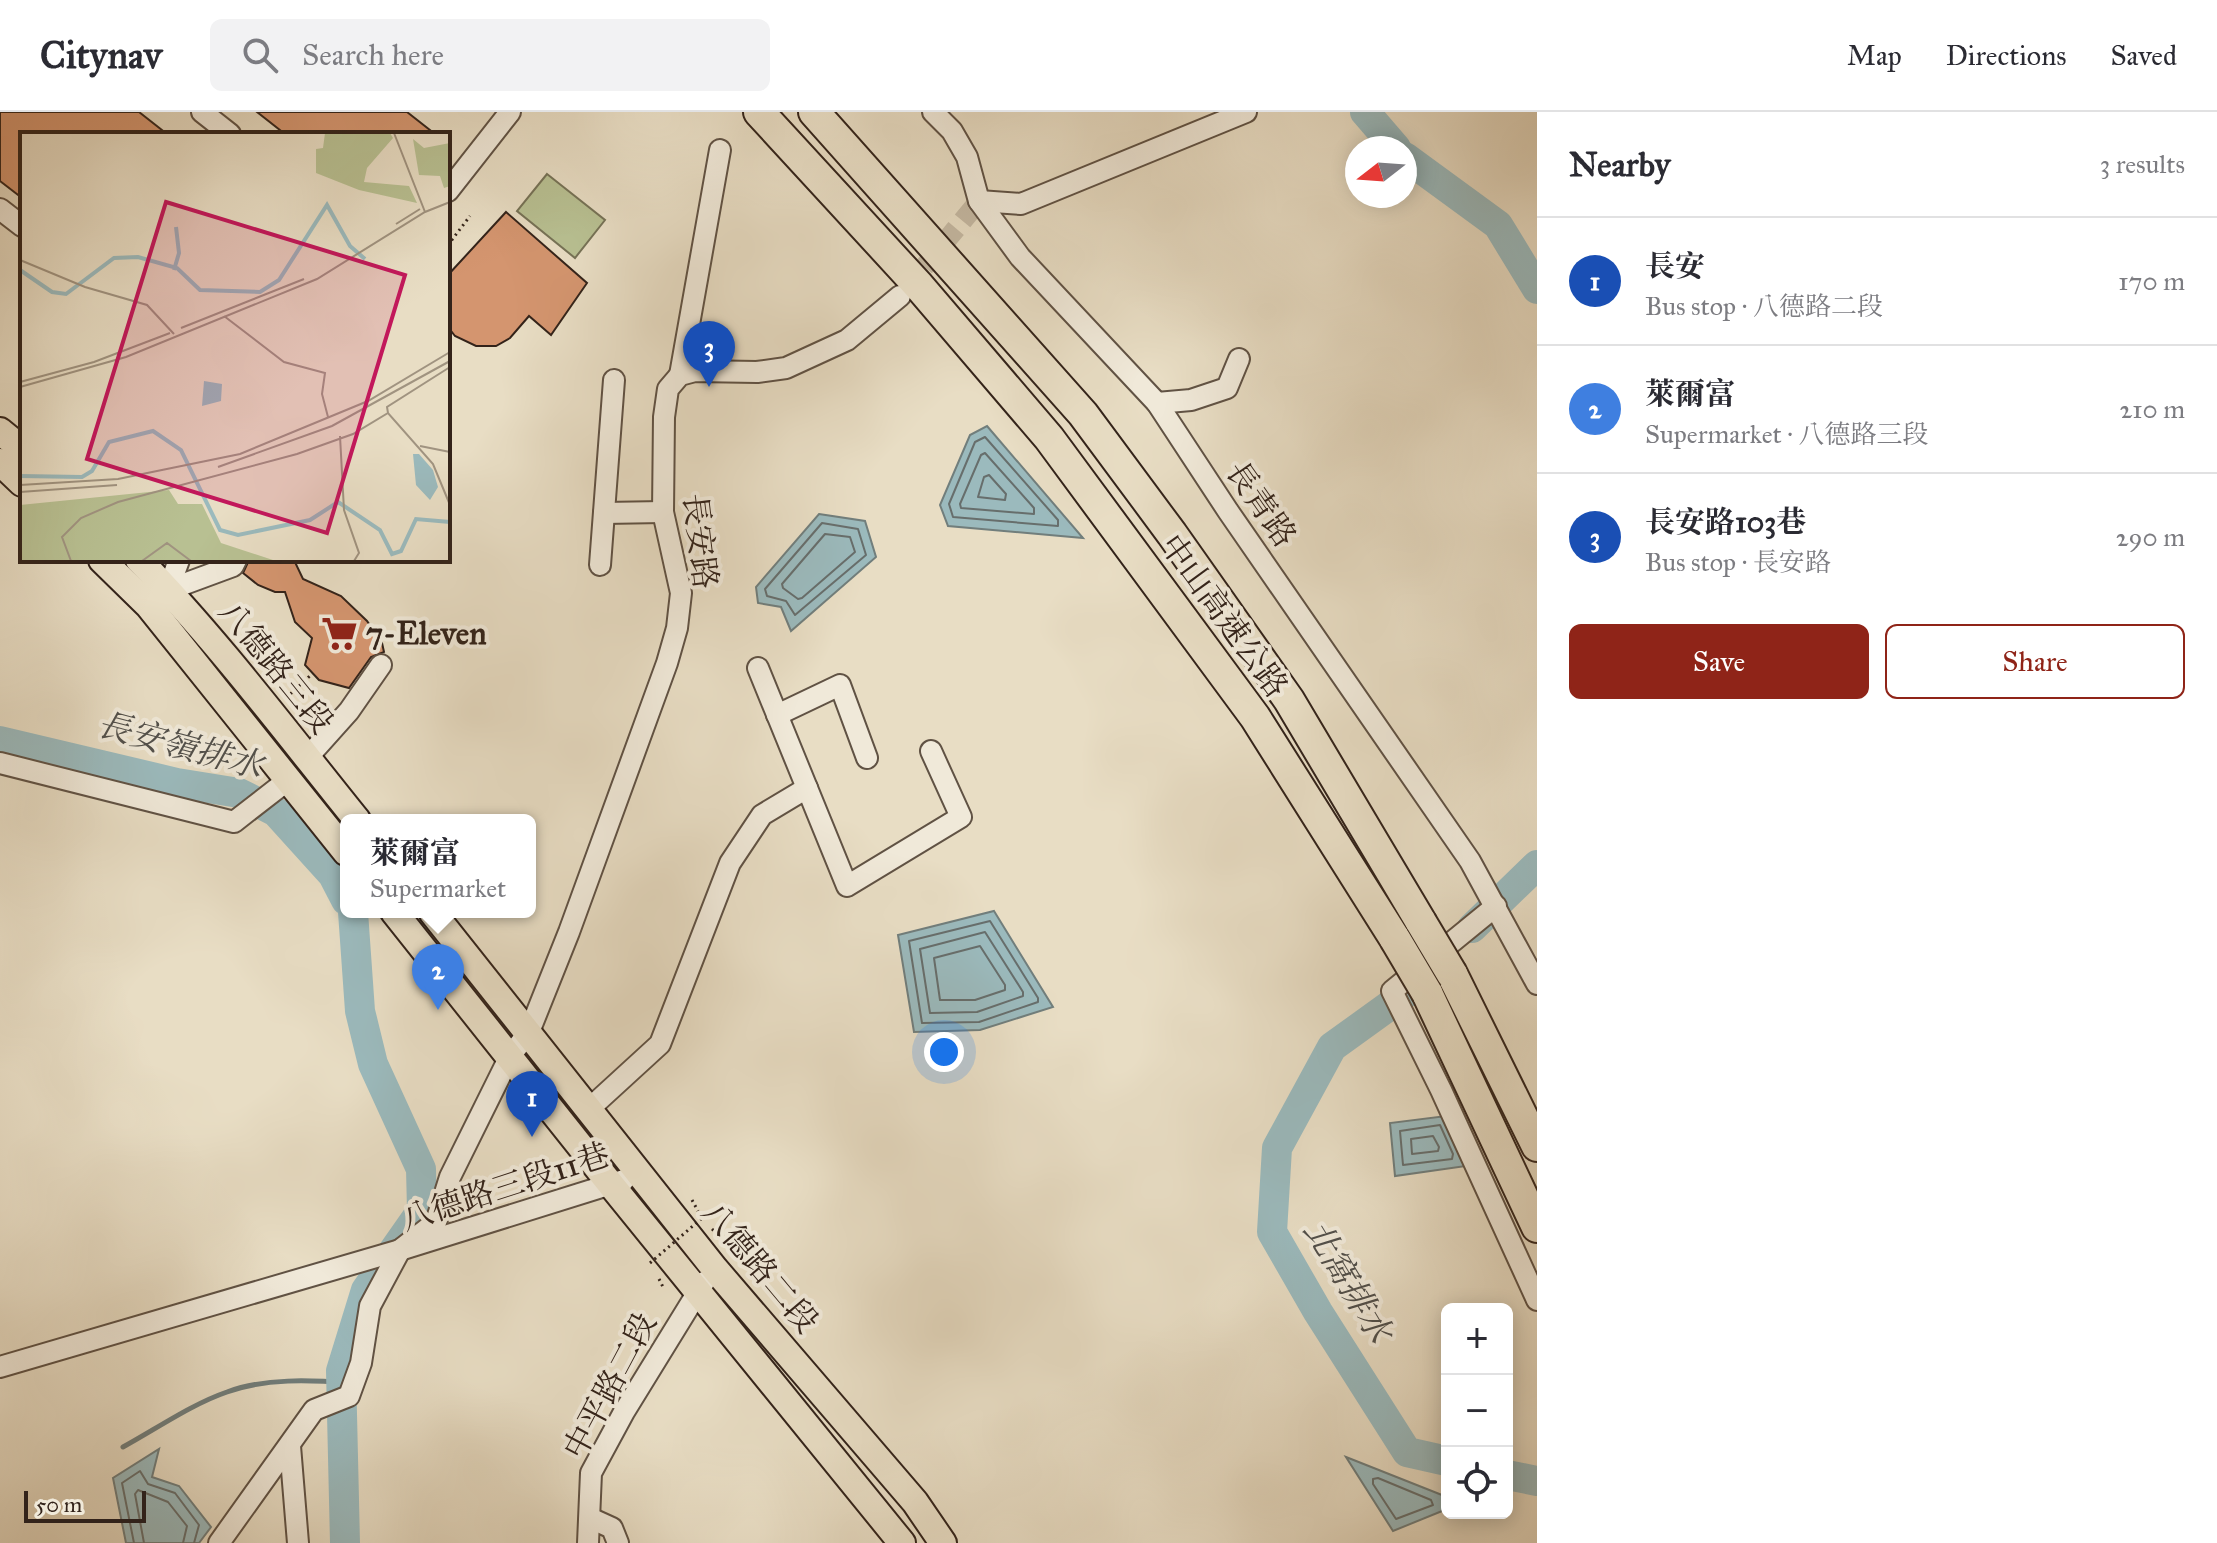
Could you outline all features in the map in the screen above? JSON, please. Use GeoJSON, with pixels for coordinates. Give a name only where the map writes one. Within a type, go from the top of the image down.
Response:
{"type":"FeatureCollection","features":[{"type":"Feature","properties":{"kind":"highway","name":"中山高速公路"},"geometry":{"type":"LineString","coordinates":[[759,112],[919,286],[1049,438],[1255,717],[1427,993],[1537,1227]]}},
{"type":"Feature","properties":{"kind":"highway","name":"中山高速公路"},"geometry":{"type":"LineString","coordinates":[[814,112],[1083,414],[1289,700],[1452,974],[1537,1146]]}},
{"type":"Feature","properties":{"kind":"main road"},"geometry":{"type":"LineString","coordinates":[[0,431],[14,462]]}},
{"type":"Feature","properties":{"kind":"main road","name":"八德路三段"},"geometry":{"type":"LineString","coordinates":[[105,562],[159,598],[270,712],[352,814]]}},
{"type":"Feature","properties":{"kind":"main road","name":"八德路三段"},"geometry":{"type":"LineString","coordinates":[[140,562],[159,598],[288,780],[340,845]]}},
{"type":"Feature","properties":{"kind":"main road"},"geometry":{"type":"LineString","coordinates":[[399,918],[510,1056]]}},
{"type":"Feature","properties":{"kind":"main road"},"geometry":{"type":"LineString","coordinates":[[437,918],[529,1032]]}},
{"type":"Feature","properties":{"kind":"main road","name":"八德路二段"},"geometry":{"type":"LineString","coordinates":[[529,1032],[715,1269],[915,1502],[943,1543]]}},
{"type":"Feature","properties":{"kind":"main road","name":"八德路二段"},"geometry":{"type":"LineString","coordinates":[[510,1056],[902,1543]]}},
{"type":"Feature","properties":{"kind":"street"},"geometry":{"type":"LineString","coordinates":[[202,112],[227,132]]}},
{"type":"Feature","properties":{"kind":"street"},"geometry":{"type":"LineString","coordinates":[[450,188],[510,112]]}},
{"type":"Feature","properties":{"kind":"street"},"geometry":{"type":"LineString","coordinates":[[933,112],[952,131],[967,157],[979,201],[1021,204],[1246,112]]}},
{"type":"Feature","properties":{"kind":"street","name":"長安路"},"geometry":{"type":"LineString","coordinates":[[400,1250],[436,1222],[450,1177],[510,1056],[529,1032],[651,708],[677,628],[681,593],[663,512],[664,417],[668,389],[680,375],[720,150]]}},
{"type":"Feature","properties":{"kind":"street","name":"長青路"},"geometry":{"type":"LineString","coordinates":[[979,201],[1020,257],[1157,403],[1470,861],[1496,906]]}},
{"type":"Feature","properties":{"kind":"street"},"geometry":{"type":"LineString","coordinates":[[0,209],[20,224]]}},
{"type":"Feature","properties":{"kind":"street"},"geometry":{"type":"LineString","coordinates":[[680,375],[695,371],[757,372],[786,368],[847,340],[900,296]]}},
{"type":"Feature","properties":{"kind":"street"},"geometry":{"type":"LineString","coordinates":[[1157,403],[1191,400],[1227,388],[1239,359]]}},
{"type":"Feature","properties":{"kind":"street"},"geometry":{"type":"LineString","coordinates":[[600,565],[614,380]]}},
{"type":"Feature","properties":{"kind":"street"},"geometry":{"type":"LineString","coordinates":[[604,513],[663,512]]}},
{"type":"Feature","properties":{"kind":"street"},"geometry":{"type":"LineString","coordinates":[[159,598],[178,562]]}},
{"type":"Feature","properties":{"kind":"street"},"geometry":{"type":"LineString","coordinates":[[159,598],[233,566],[235,562]]}},
{"type":"Feature","properties":{"kind":"street"},"geometry":{"type":"LineString","coordinates":[[307,758],[349,711],[381,665]]}},
{"type":"Feature","properties":{"kind":"street"},"geometry":{"type":"LineString","coordinates":[[758,668],[847,886],[961,817],[931,751]]}},
{"type":"Feature","properties":{"kind":"street"},"geometry":{"type":"LineString","coordinates":[[777,715],[840,685],[867,758]]}},
{"type":"Feature","properties":{"kind":"street"},"geometry":{"type":"LineString","coordinates":[[0,763],[234,822],[288,780]]}},
{"type":"Feature","properties":{"kind":"street"},"geometry":{"type":"LineString","coordinates":[[589,1109],[660,1044],[730,863],[762,815],[807,788]]}},
{"type":"Feature","properties":{"kind":"street"},"geometry":{"type":"LineString","coordinates":[[1537,984],[1496,906],[1392,991],[1537,1300]]}},
{"type":"Feature","properties":{"kind":"street","name":"八德路三段11巷"},"geometry":{"type":"LineString","coordinates":[[290,1446],[314,1410],[349,1396],[361,1363],[370,1306],[400,1250],[612,1186],[639,1174]]}},
{"type":"Feature","properties":{"kind":"street"},"geometry":{"type":"LineString","coordinates":[[6,1365],[400,1250]]}},
{"type":"Feature","properties":{"kind":"street","name":"中平路二段"},"geometry":{"type":"LineString","coordinates":[[588,1543],[591,1473],[698,1290],[715,1269]]}},
{"type":"Feature","properties":{"kind":"street"},"geometry":{"type":"LineString","coordinates":[[219,1543],[290,1446]]}},
{"type":"Feature","properties":{"kind":"street"},"geometry":{"type":"LineString","coordinates":[[290,1446],[298,1543]]}},
{"type":"Feature","properties":{"kind":"street"},"geometry":{"type":"LineString","coordinates":[[590,1518],[612,1528],[618,1543]]}},
{"type":"Feature","properties":{"kind":"path"},"geometry":{"type":"LineString","coordinates":[[450,242],[470,216]]}},
{"type":"Feature","properties":{"kind":"path"},"geometry":{"type":"LineString","coordinates":[[270,712],[313,673]]}},
{"type":"Feature","properties":{"kind":"path"},"geometry":{"type":"LineString","coordinates":[[650,1263],[701,1219],[692,1200]]}},
{"type":"Feature","properties":{"kind":"path"},"geometry":{"type":"LineString","coordinates":[[711,1228],[730,1245]]}},
{"type":"Feature","properties":{"kind":"green space"},"geometry":{"type":"Polygon","coordinates":[[[547,174],[605,220],[575,258],[517,211],[547,174]]]}},
{"type":"Feature","properties":{"kind":"water"},"geometry":{"type":"Polygon","coordinates":[[[987,426],[1083,538],[948,526],[940,505],[970,435],[987,426]]]}},
{"type":"Feature","properties":{"kind":"water"},"geometry":{"type":"Polygon","coordinates":[[[819,514],[865,521],[876,557],[791,631],[781,607],[758,603],[756,587],[819,514]]]}},
{"type":"Feature","properties":{"kind":"water"},"geometry":{"type":"Polygon","coordinates":[[[994,911],[1053,1007],[980,1030],[914,1032],[898,935],[994,911]]]}},
{"type":"Feature","properties":{"kind":"water"},"geometry":{"type":"Polygon","coordinates":[[[1446,1116],[1466,1166],[1395,1176],[1390,1123],[1446,1116]]]}},
{"type":"Feature","properties":{"kind":"water"},"geometry":{"type":"Polygon","coordinates":[[[159,1449],[152,1477],[179,1486],[211,1527],[199,1543],[126,1543],[113,1478],[159,1449]]]}},
{"type":"Feature","properties":{"kind":"water"},"geometry":{"type":"Polygon","coordinates":[[[1346,1457],[1441,1495],[1441,1511],[1393,1531],[1346,1457]]]}},
{"type":"Feature","properties":{"kind":"building"},"geometry":{"type":"Polygon","coordinates":[[[0,112],[139,112],[164,132],[20,132],[20,196],[0,181],[0,112]]]}},
{"type":"Feature","properties":{"kind":"building"},"geometry":{"type":"Polygon","coordinates":[[[257,112],[407,112],[432,132],[282,132],[257,112]]]}},
{"type":"Feature","properties":{"kind":"building"},"geometry":{"type":"Polygon","coordinates":[[[506,212],[587,283],[551,335],[529,316],[510,338],[496,346],[476,346],[455,336],[450,330],[450,273],[506,212]]]}},
{"type":"Feature","properties":{"kind":"building","name":"7-Eleven"},"geometry":{"type":"Polygon","coordinates":[[[248,562],[295,562],[303,579],[341,596],[367,621],[382,643],[384,652],[371,657],[349,688],[319,680],[305,665],[312,638],[295,622],[285,592],[275,592],[258,585],[243,573],[248,562]]]}},
{"type":"Feature","properties":{"kind":"waterway","name":"北窩排水"},"geometry":{"type":"LineString","coordinates":[[1365,112],[1386,136]]}},
{"type":"Feature","properties":{"kind":"waterway","name":"北窩排水"},"geometry":{"type":"LineString","coordinates":[[1417,166],[1498,225],[1537,289]]}},
{"type":"Feature","properties":{"kind":"waterway","name":"長安嶺排水"},"geometry":{"type":"LineString","coordinates":[[0,741],[177,783],[239,793],[276,812],[333,875],[340,888]]}},
{"type":"Feature","properties":{"kind":"waterway","name":"北窩排水"},"geometry":{"type":"LineString","coordinates":[[1472,928],[1537,865]]}},
{"type":"Feature","properties":{"kind":"waterway","name":"長安嶺排水"},"geometry":{"type":"LineString","coordinates":[[345,1543],[341,1371],[366,1290],[422,1210],[421,1169],[373,1064],[360,1011],[353,918]]}},
{"type":"Feature","properties":{"kind":"waterway","name":"北窩排水"},"geometry":{"type":"LineString","coordinates":[[1418,981],[1400,998],[1332,1047],[1277,1148],[1272,1232],[1318,1312],[1407,1452],[1441,1460]]}},
{"type":"Feature","properties":{"kind":"waterway"},"geometry":{"type":"LineString","coordinates":[[123,1447],[201,1403],[242,1387],[288,1381],[350,1383]]}},
{"type":"Feature","properties":{"kind":"waterway","name":"北窩排水"},"geometry":{"type":"LineString","coordinates":[[1513,1476],[1537,1481]]}},
{"type":"Feature","properties":{"kind":"tunnel"},"geometry":{"type":"LineString","coordinates":[[905,290],[979,201]]}},
{"type":"Feature","properties":{"kind":"place","name":"長安路103巷"},"geometry":{"type":"Point","coordinates":[709,387]}},
{"type":"Feature","properties":{"kind":"place","name":"7-Eleven"},"geometry":{"type":"Point","coordinates":[340,633]}},
{"type":"Feature","properties":{"kind":"place","name":"萊爾富"},"geometry":{"type":"Point","coordinates":[438,1010]}},
{"type":"Feature","properties":{"kind":"place","name":"長安"},"geometry":{"type":"Point","coordinates":[532,1137]}}]}
